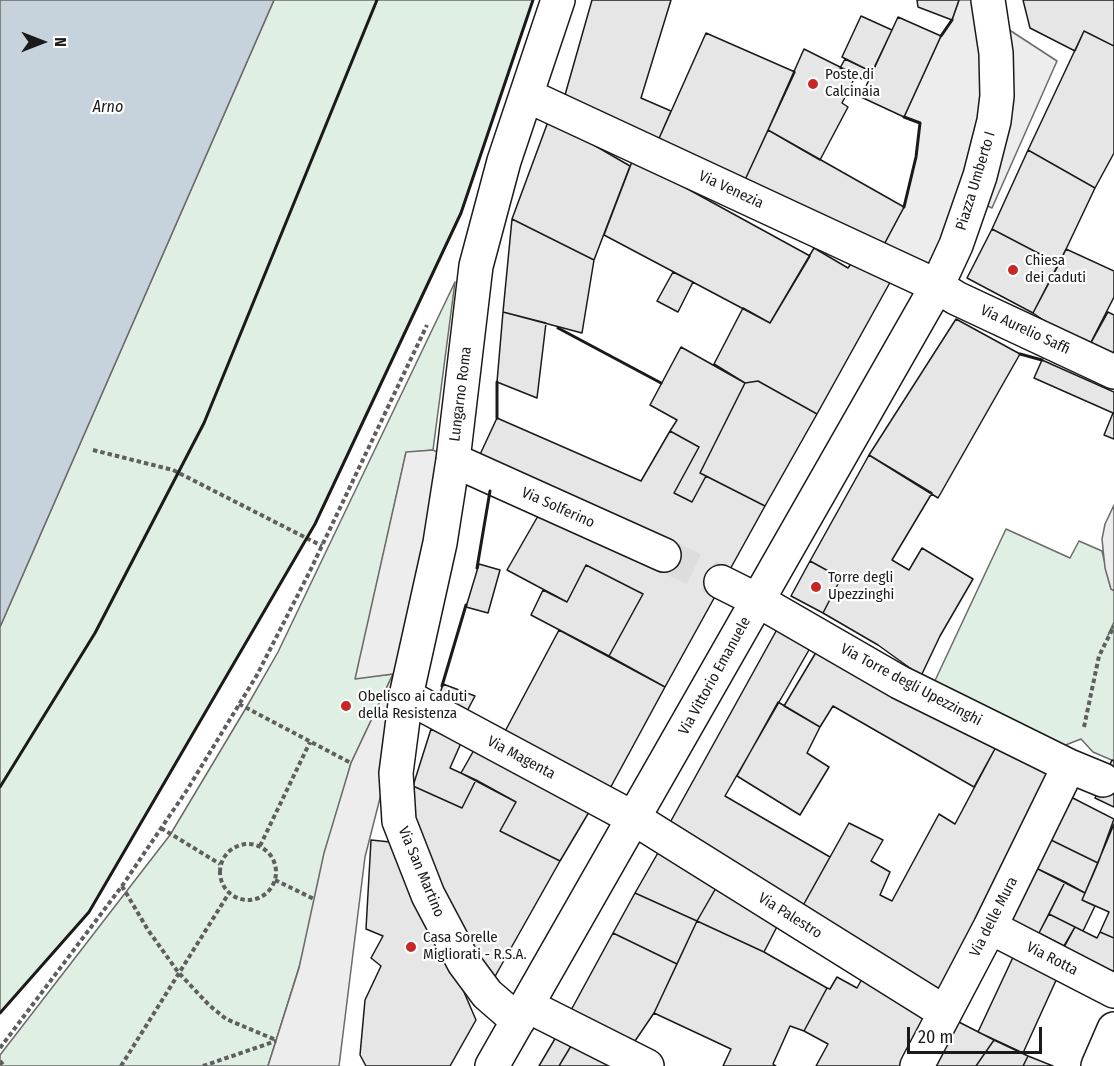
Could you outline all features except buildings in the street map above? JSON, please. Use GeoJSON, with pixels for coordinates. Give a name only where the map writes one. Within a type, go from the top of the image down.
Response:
{"type":"FeatureCollection","features":[{"type":"Feature","properties":{"kind":"street","name":"Lungarno Roma"},"geometry":{"type":"LineString","coordinates":[[406,696],[440,543],[453,460],[476,266],[504,161],[558,0]]}},
{"type":"Feature","properties":{"kind":"street","name":"Piazza Umberto I"},"geometry":{"type":"LineString","coordinates":[[937,286],[964,223],[991,142],[998,96],[996,53],[988,0]]}},
{"type":"Feature","properties":{"kind":"street","name":"Via Venezia"},"geometry":{"type":"LineString","coordinates":[[526,95],[937,286]]}},
{"type":"Feature","properties":{"kind":"street","name":"Via Aurelio Saffi"},"geometry":{"type":"LineString","coordinates":[[937,286],[956,298],[1114,372]]}},
{"type":"Feature","properties":{"kind":"street","name":"Via Vittorio Emanuele"},"geometry":{"type":"LineString","coordinates":[[492,1066],[635,819],[757,600],[937,286]]}},
{"type":"Feature","properties":{"kind":"street","name":"Via Solferino"},"geometry":{"type":"LineString","coordinates":[[453,460],[664,555]]}},
{"type":"Feature","properties":{"kind":"street"},"geometry":{"type":"LineString","coordinates":[[721,582],[757,600]]}},
{"type":"Feature","properties":{"kind":"street","name":"Via Torre degli Upezzinghi"},"geometry":{"type":"LineString","coordinates":[[757,600],[899,682],[1069,766],[1103,780]]}},
{"type":"Feature","properties":{"kind":"street","name":"Via Magenta"},"geometry":{"type":"LineString","coordinates":[[406,696],[635,819]]}},
{"type":"Feature","properties":{"kind":"street","name":"Via San Martino"},"geometry":{"type":"LineString","coordinates":[[406,696],[396,772],[399,821],[428,895],[464,963],[498,1006],[523,1013],[647,1066]]}},
{"type":"Feature","properties":{"kind":"street","name":"Via delle Mura"},"geometry":{"type":"LineString","coordinates":[[922,1063],[944,1012],[990,927],[1069,766]]}},
{"type":"Feature","properties":{"kind":"street","name":"Via Palestro"},"geometry":{"type":"LineString","coordinates":[[635,819],[944,1012]]}},
{"type":"Feature","properties":{"kind":"street","name":"Via Rotta"},"geometry":{"type":"LineString","coordinates":[[990,927],[1114,991]]}},
{"type":"Feature","properties":{"kind":"street"},"geometry":{"type":"LineString","coordinates":[[1098,1066],[1114,1029]]}},
{"type":"Feature","properties":{"kind":"path"},"geometry":{"type":"LineString","coordinates":[[0,1048],[122,886],[187,790],[257,675],[322,546],[428,321]]}},
{"type":"Feature","properties":{"kind":"path"},"geometry":{"type":"LineString","coordinates":[[93,450],[173,470],[322,546]]}},
{"type":"Feature","properties":{"kind":"path"},"geometry":{"type":"LineString","coordinates":[[1069,766],[1081,739],[1098,656],[1114,626]]}},
{"type":"Feature","properties":{"kind":"path"},"geometry":{"type":"LineString","coordinates":[[239,704],[351,763]]}},
{"type":"Feature","properties":{"kind":"path"},"geometry":{"type":"LineString","coordinates":[[260,846],[310,742]]}},
{"type":"Feature","properties":{"kind":"path"},"geometry":{"type":"LineString","coordinates":[[161,828],[220,864]]}},
{"type":"Feature","properties":{"kind":"path"},"geometry":{"type":"LineString","coordinates":[[250,843],[260,846],[273,858],[276,870],[275,880],[261,897],[248,900],[237,898],[229,893],[220,877],[220,864],[233,848],[250,843]]}},
{"type":"Feature","properties":{"kind":"path"},"geometry":{"type":"LineString","coordinates":[[275,880],[314,899]]}},
{"type":"Feature","properties":{"kind":"path"},"geometry":{"type":"LineString","coordinates":[[122,886],[148,930],[178,972],[226,1019],[276,1040],[202,1066]]}},
{"type":"Feature","properties":{"kind":"path"},"geometry":{"type":"LineString","coordinates":[[121,1066],[229,893]]}},
{"type":"Feature","properties":{"kind":"path"},"geometry":{"type":"LineString","coordinates":[[0,1060],[4,1066]]}},
{"type":"Feature","properties":{"kind":"green space"},"geometry":{"type":"Polygon","coordinates":[[[274,0],[533,0],[461,213],[315,524],[89,912],[0,1013],[0,627],[274,0]]]}},
{"type":"Feature","properties":{"kind":"green space"},"geometry":{"type":"Polygon","coordinates":[[[455,282],[433,450],[406,453],[356,678],[393,674],[351,763],[301,961],[268,1066],[0,1066],[0,1055],[170,835],[246,708],[278,652],[455,282]]]}},
{"type":"Feature","properties":{"kind":"green space"},"geometry":{"type":"Polygon","coordinates":[[[1006,529],[1070,558],[1079,541],[1102,551],[1111,589],[1114,591],[1114,622],[1108,635],[1114,626],[1114,761],[1093,752],[1081,739],[1063,746],[932,687],[1006,529]]]}},
{"type":"Feature","properties":{"kind":"shaded area"},"geometry":{"type":"Polygon","coordinates":[[[959,0],[988,0],[991,18],[1057,61],[992,208],[973,199],[937,286],[880,252],[904,207],[916,157],[920,123],[904,117],[941,36],[952,20],[959,0]]]}},
{"type":"Feature","properties":{"kind":"shaded area"},"geometry":{"type":"Polygon","coordinates":[[[433,450],[453,460],[406,696],[365,857],[339,1066],[268,1066],[299,968],[324,853],[351,763],[393,674],[355,679],[406,452],[433,450]]]}},
{"type":"Feature","properties":{"kind":"shaded area"},"geometry":{"type":"Polygon","coordinates":[[[1114,505],[1114,591],[1111,589],[1105,568],[1102,539],[1105,524],[1114,505]]]}},
{"type":"Feature","properties":{"kind":"water","name":"Arno"},"geometry":{"type":"Polygon","coordinates":[[[0,0],[274,0],[0,627],[0,0]]]}},
{"type":"Feature","properties":{"kind":"tunnel"},"geometry":{"type":"LineString","coordinates":[[664,555],[721,582]]}},
{"type":"Feature","properties":{"kind":"wall"},"geometry":{"type":"LineString","coordinates":[[0,787],[95,633],[204,423],[377,0]]}},
{"type":"Feature","properties":{"kind":"wall"},"geometry":{"type":"LineString","coordinates":[[0,1013],[89,912],[315,524],[461,213],[533,0]]}},
{"type":"Feature","properties":{"kind":"wall"},"geometry":{"type":"LineString","coordinates":[[941,36],[952,20]]}},
{"type":"Feature","properties":{"kind":"wall"},"geometry":{"type":"LineString","coordinates":[[904,117],[920,123],[916,157],[904,207]]}},
{"type":"Feature","properties":{"kind":"wall"},"geometry":{"type":"LineString","coordinates":[[558,328],[661,383]]}},
{"type":"Feature","properties":{"kind":"wall"},"geometry":{"type":"LineString","coordinates":[[1020,354],[1042,360]]}},
{"type":"Feature","properties":{"kind":"wall"},"geometry":{"type":"LineString","coordinates":[[497,382],[497,418]]}},
{"type":"Feature","properties":{"kind":"wall"},"geometry":{"type":"LineString","coordinates":[[477,568],[490,491]]}},
{"type":"Feature","properties":{"kind":"wall"},"geometry":{"type":"LineString","coordinates":[[442,686],[466,605]]}},
{"type":"Feature","properties":{"kind":"place","name":"Poste di Calcinaia"},"geometry":{"type":"Point","coordinates":[813,84]}},
{"type":"Feature","properties":{"kind":"place","name":"Chiesa dei caduti"},"geometry":{"type":"Point","coordinates":[1013,270]}},
{"type":"Feature","properties":{"kind":"place","name":"Torre degli Upezzinghi"},"geometry":{"type":"Point","coordinates":[816,587]}},
{"type":"Feature","properties":{"kind":"place","name":"Obelisco ai caduti della Resistenza"},"geometry":{"type":"Point","coordinates":[346,706]}},
{"type":"Feature","properties":{"kind":"place","name":"Casa Sorelle Migliorati - R.S.A."},"geometry":{"type":"Point","coordinates":[411,947]}}]}
